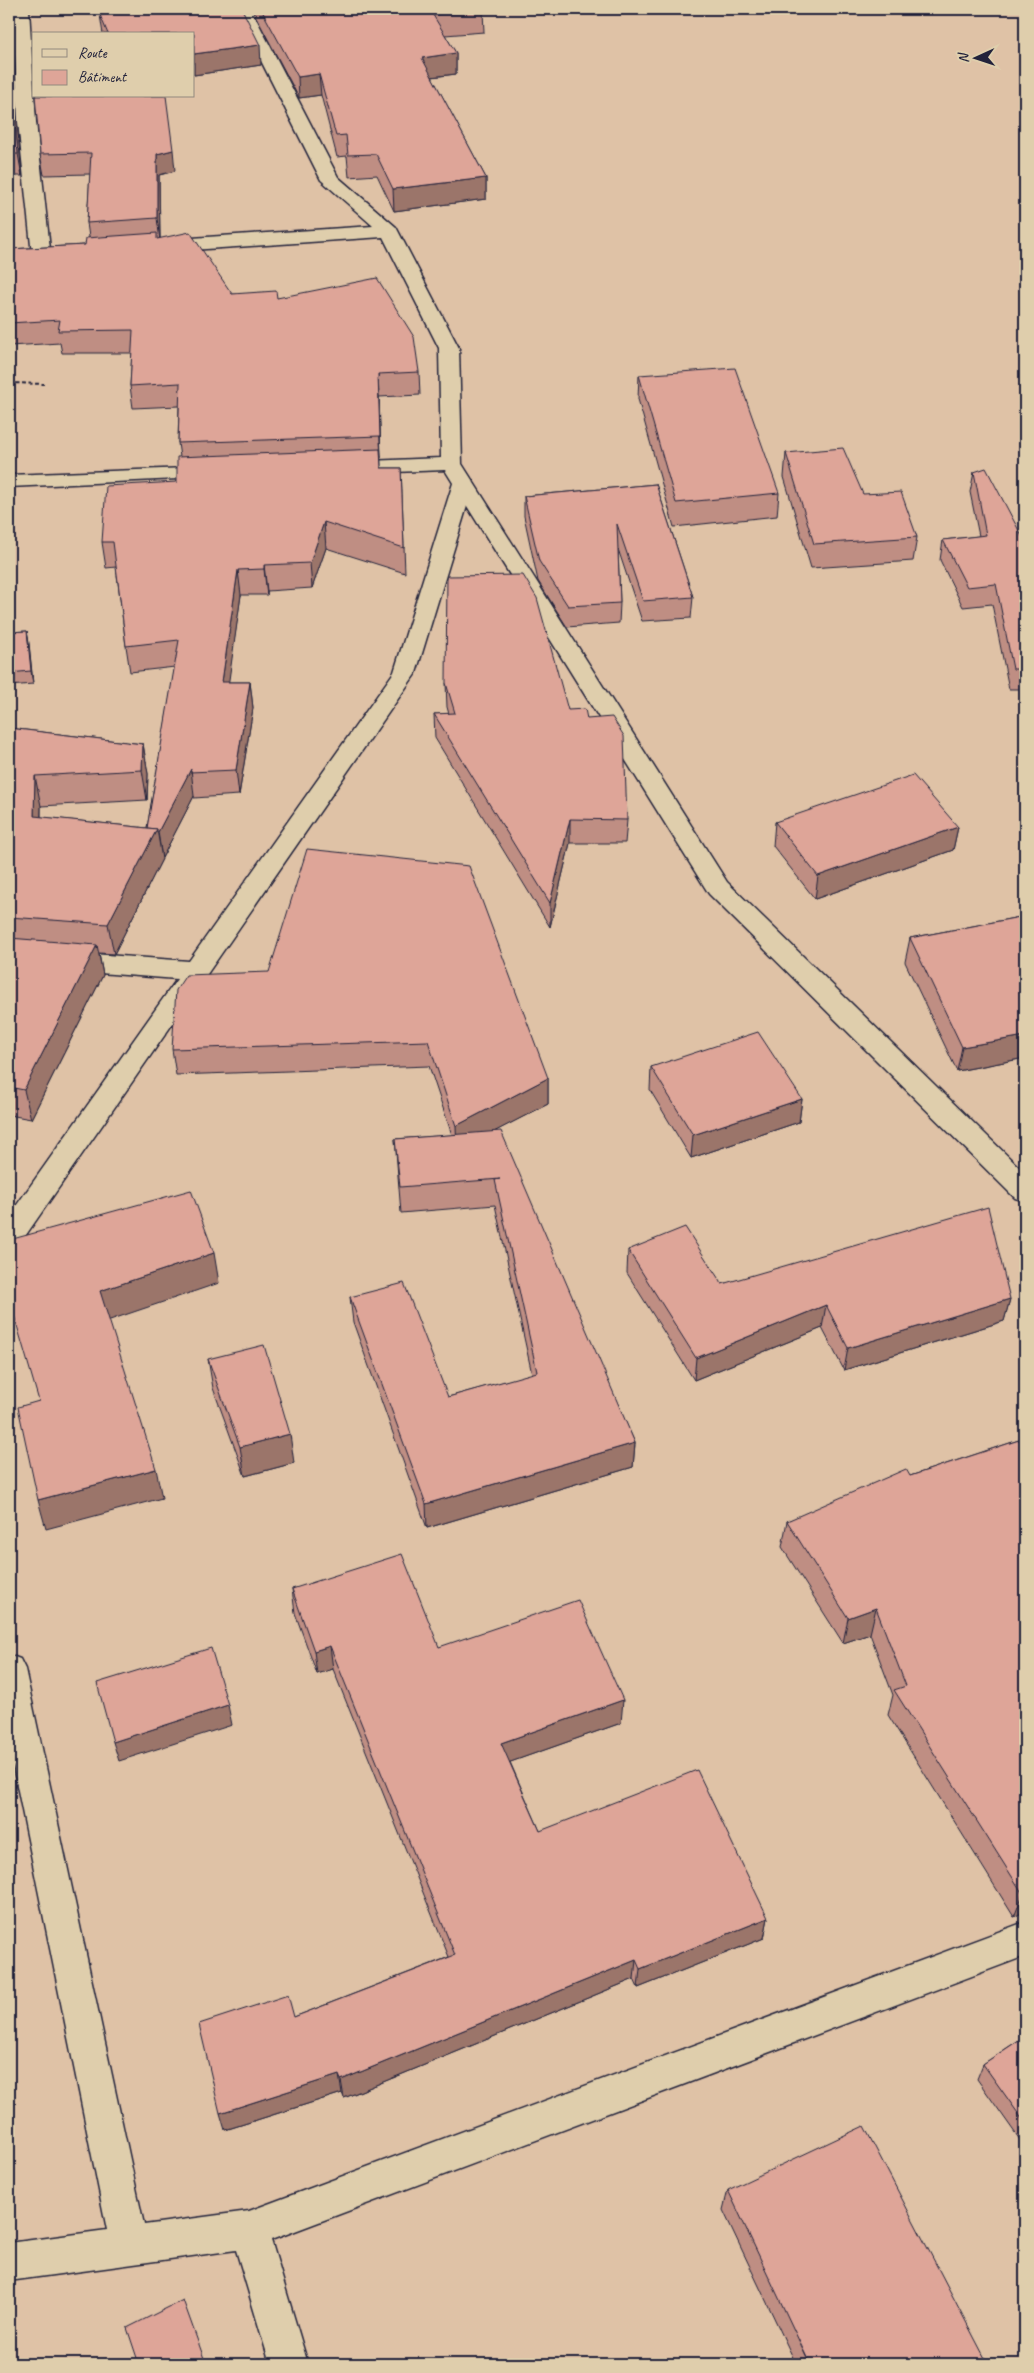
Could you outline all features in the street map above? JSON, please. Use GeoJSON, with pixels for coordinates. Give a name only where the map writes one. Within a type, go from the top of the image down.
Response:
{"type":"FeatureCollection","features":[{"type":"Feature","properties":{"kind":"street"},"geometry":{"type":"LineString","coordinates":[[21,9],[28,122],[33,256],[88,252]]}},
{"type":"Feature","properties":{"kind":"street"},"geometry":{"type":"LineString","coordinates":[[9,1237],[405,674],[458,473],[449,348],[389,231],[330,180],[242,9]]}},
{"type":"Feature","properties":{"kind":"street"},"geometry":{"type":"LineString","coordinates":[[146,248],[389,231]]}},
{"type":"Feature","properties":{"kind":"street"},"geometry":{"type":"LineString","coordinates":[[325,469],[458,473]]}},
{"type":"Feature","properties":{"kind":"street"},"geometry":{"type":"LineString","coordinates":[[9,482],[237,472]]}},
{"type":"Feature","properties":{"kind":"street"},"geometry":{"type":"LineString","coordinates":[[458,473],[718,888],[1025,1190]]}},
{"type":"Feature","properties":{"kind":"street"},"geometry":{"type":"LineString","coordinates":[[9,957],[196,972]]}},
{"type":"Feature","properties":{"kind":"street"},"geometry":{"type":"LineString","coordinates":[[9,1669],[129,2246]]}},
{"type":"Feature","properties":{"kind":"street"},"geometry":{"type":"LineString","coordinates":[[9,2262],[249,2230],[1025,1939]]}},
{"type":"Feature","properties":{"kind":"street"},"geometry":{"type":"LineString","coordinates":[[249,2230],[289,2364]]}},
{"type":"Feature","properties":{"kind":"path"},"geometry":{"type":"LineString","coordinates":[[9,383],[44,384]]}},
{"type":"Feature","properties":{"kind":"building"},"geometry":{"type":"Polygon","coordinates":[[[116,9],[242,9],[260,45],[195,54],[195,32],[107,32],[100,15],[117,13],[116,9]]]}},
{"type":"Feature","properties":{"kind":"building"},"geometry":{"type":"Polygon","coordinates":[[[261,9],[482,9],[483,11],[433,15],[456,53],[422,58],[486,178],[393,189],[376,154],[348,155],[346,135],[336,136],[319,74],[298,77],[261,9]]]}},
{"type":"Feature","properties":{"kind":"building"},"geometry":{"type":"Polygon","coordinates":[[[9,77],[11,77],[18,154],[9,154],[9,77]]]}},
{"type":"Feature","properties":{"kind":"building"},"geometry":{"type":"Polygon","coordinates":[[[35,98],[166,98],[173,150],[157,154],[157,218],[87,223],[91,153],[40,154],[35,98]]]}},
{"type":"Feature","properties":{"kind":"building"},"geometry":{"type":"Polygon","coordinates":[[[190,232],[232,294],[276,291],[277,298],[377,278],[414,337],[419,372],[378,374],[380,436],[178,443],[180,383],[130,386],[133,330],[58,331],[60,320],[9,323],[9,249],[85,245],[86,238],[157,233],[157,239],[190,232]]]}},
{"type":"Feature","properties":{"kind":"building"},"geometry":{"type":"Polygon","coordinates":[[[735,368],[779,493],[676,503],[639,375],[735,368]]]}},
{"type":"Feature","properties":{"kind":"building"},"geometry":{"type":"Polygon","coordinates":[[[843,448],[863,494],[901,492],[917,537],[814,544],[786,453],[843,448]]]}},
{"type":"Feature","properties":{"kind":"building"},"geometry":{"type":"Polygon","coordinates":[[[380,449],[381,468],[401,468],[404,548],[324,522],[310,563],[264,565],[264,569],[238,570],[222,682],[250,682],[236,770],[190,772],[191,769],[158,832],[157,829],[147,828],[179,640],[126,646],[113,542],[102,542],[106,486],[177,482],[177,457],[380,449]]]}},
{"type":"Feature","properties":{"kind":"building"},"geometry":{"type":"Polygon","coordinates":[[[986,468],[1025,542],[1025,669],[1013,669],[996,584],[967,587],[943,540],[986,535],[974,472],[986,468]]]}},
{"type":"Feature","properties":{"kind":"building"},"geometry":{"type":"Polygon","coordinates":[[[656,484],[693,597],[643,601],[617,524],[620,603],[568,606],[539,561],[524,496],[656,484]]]}},
{"type":"Feature","properties":{"kind":"building"},"geometry":{"type":"Polygon","coordinates":[[[523,575],[537,598],[568,710],[585,709],[587,719],[612,717],[624,736],[627,820],[570,819],[550,903],[434,714],[455,713],[446,683],[447,576],[523,575]]]}},
{"type":"Feature","properties":{"kind":"building"},"geometry":{"type":"Polygon","coordinates":[[[27,631],[31,671],[9,673],[9,632],[27,631]]]}},
{"type":"Feature","properties":{"kind":"building"},"geometry":{"type":"Polygon","coordinates":[[[9,728],[143,744],[142,770],[35,776],[34,816],[157,829],[108,924],[9,917],[9,728]]]}},
{"type":"Feature","properties":{"kind":"building"},"geometry":{"type":"Polygon","coordinates":[[[913,775],[958,827],[818,876],[775,822],[913,775]]]}},
{"type":"Feature","properties":{"kind":"building"},"geometry":{"type":"Polygon","coordinates":[[[307,849],[469,866],[548,1078],[456,1126],[428,1041],[172,1049],[176,990],[186,975],[269,972],[307,849]]]}},
{"type":"Feature","properties":{"kind":"building"},"geometry":{"type":"Polygon","coordinates":[[[1025,916],[1025,1036],[962,1047],[910,938],[1025,916]]]}},
{"type":"Feature","properties":{"kind":"building"},"geometry":{"type":"Polygon","coordinates":[[[9,938],[97,945],[24,1090],[9,1087],[9,938]]]}},
{"type":"Feature","properties":{"kind":"building"},"geometry":{"type":"Polygon","coordinates":[[[758,1032],[802,1099],[693,1135],[651,1067],[758,1032]]]}},
{"type":"Feature","properties":{"kind":"building"},"geometry":{"type":"Polygon","coordinates":[[[501,1131],[635,1443],[426,1504],[350,1297],[404,1283],[448,1397],[537,1372],[495,1180],[500,1179],[400,1187],[395,1139],[501,1131]]]}},
{"type":"Feature","properties":{"kind":"building"},"geometry":{"type":"Polygon","coordinates":[[[191,1190],[214,1253],[100,1291],[156,1469],[38,1500],[18,1407],[39,1401],[9,1298],[9,1240],[191,1190]]]}},
{"type":"Feature","properties":{"kind":"building"},"geometry":{"type":"Polygon","coordinates":[[[988,1207],[1010,1299],[848,1348],[826,1305],[696,1358],[628,1250],[685,1227],[722,1284],[988,1207]]]}},
{"type":"Feature","properties":{"kind":"building"},"geometry":{"type":"Polygon","coordinates":[[[264,1345],[290,1434],[240,1447],[208,1359],[264,1345]]]}},
{"type":"Feature","properties":{"kind":"building"},"geometry":{"type":"Polygon","coordinates":[[[1025,1438],[1025,1893],[1023,1894],[894,1690],[906,1686],[876,1608],[848,1618],[787,1521],[906,1469],[910,1476],[1025,1438]]]}},
{"type":"Feature","properties":{"kind":"building"},"geometry":{"type":"Polygon","coordinates":[[[402,1554],[439,1647],[578,1600],[623,1700],[501,1743],[540,1831],[697,1770],[768,1918],[640,1969],[636,1960],[341,2080],[339,2075],[220,2113],[199,2024],[288,1995],[294,2017],[455,1955],[330,1646],[314,1651],[292,1589],[402,1554]]]}},
{"type":"Feature","properties":{"kind":"building"},"geometry":{"type":"Polygon","coordinates":[[[211,1648],[228,1705],[113,1742],[97,1683],[211,1648]]]}},
{"type":"Feature","properties":{"kind":"building"},"geometry":{"type":"Polygon","coordinates":[[[1025,2036],[1025,2123],[983,2064],[1025,2036]]]}},
{"type":"Feature","properties":{"kind":"building"},"geometry":{"type":"Polygon","coordinates":[[[864,2126],[988,2364],[810,2364],[728,2190],[864,2126]]]}},
{"type":"Feature","properties":{"kind":"building"},"geometry":{"type":"Polygon","coordinates":[[[183,2300],[206,2364],[139,2364],[127,2328],[183,2300]]]}}]}
